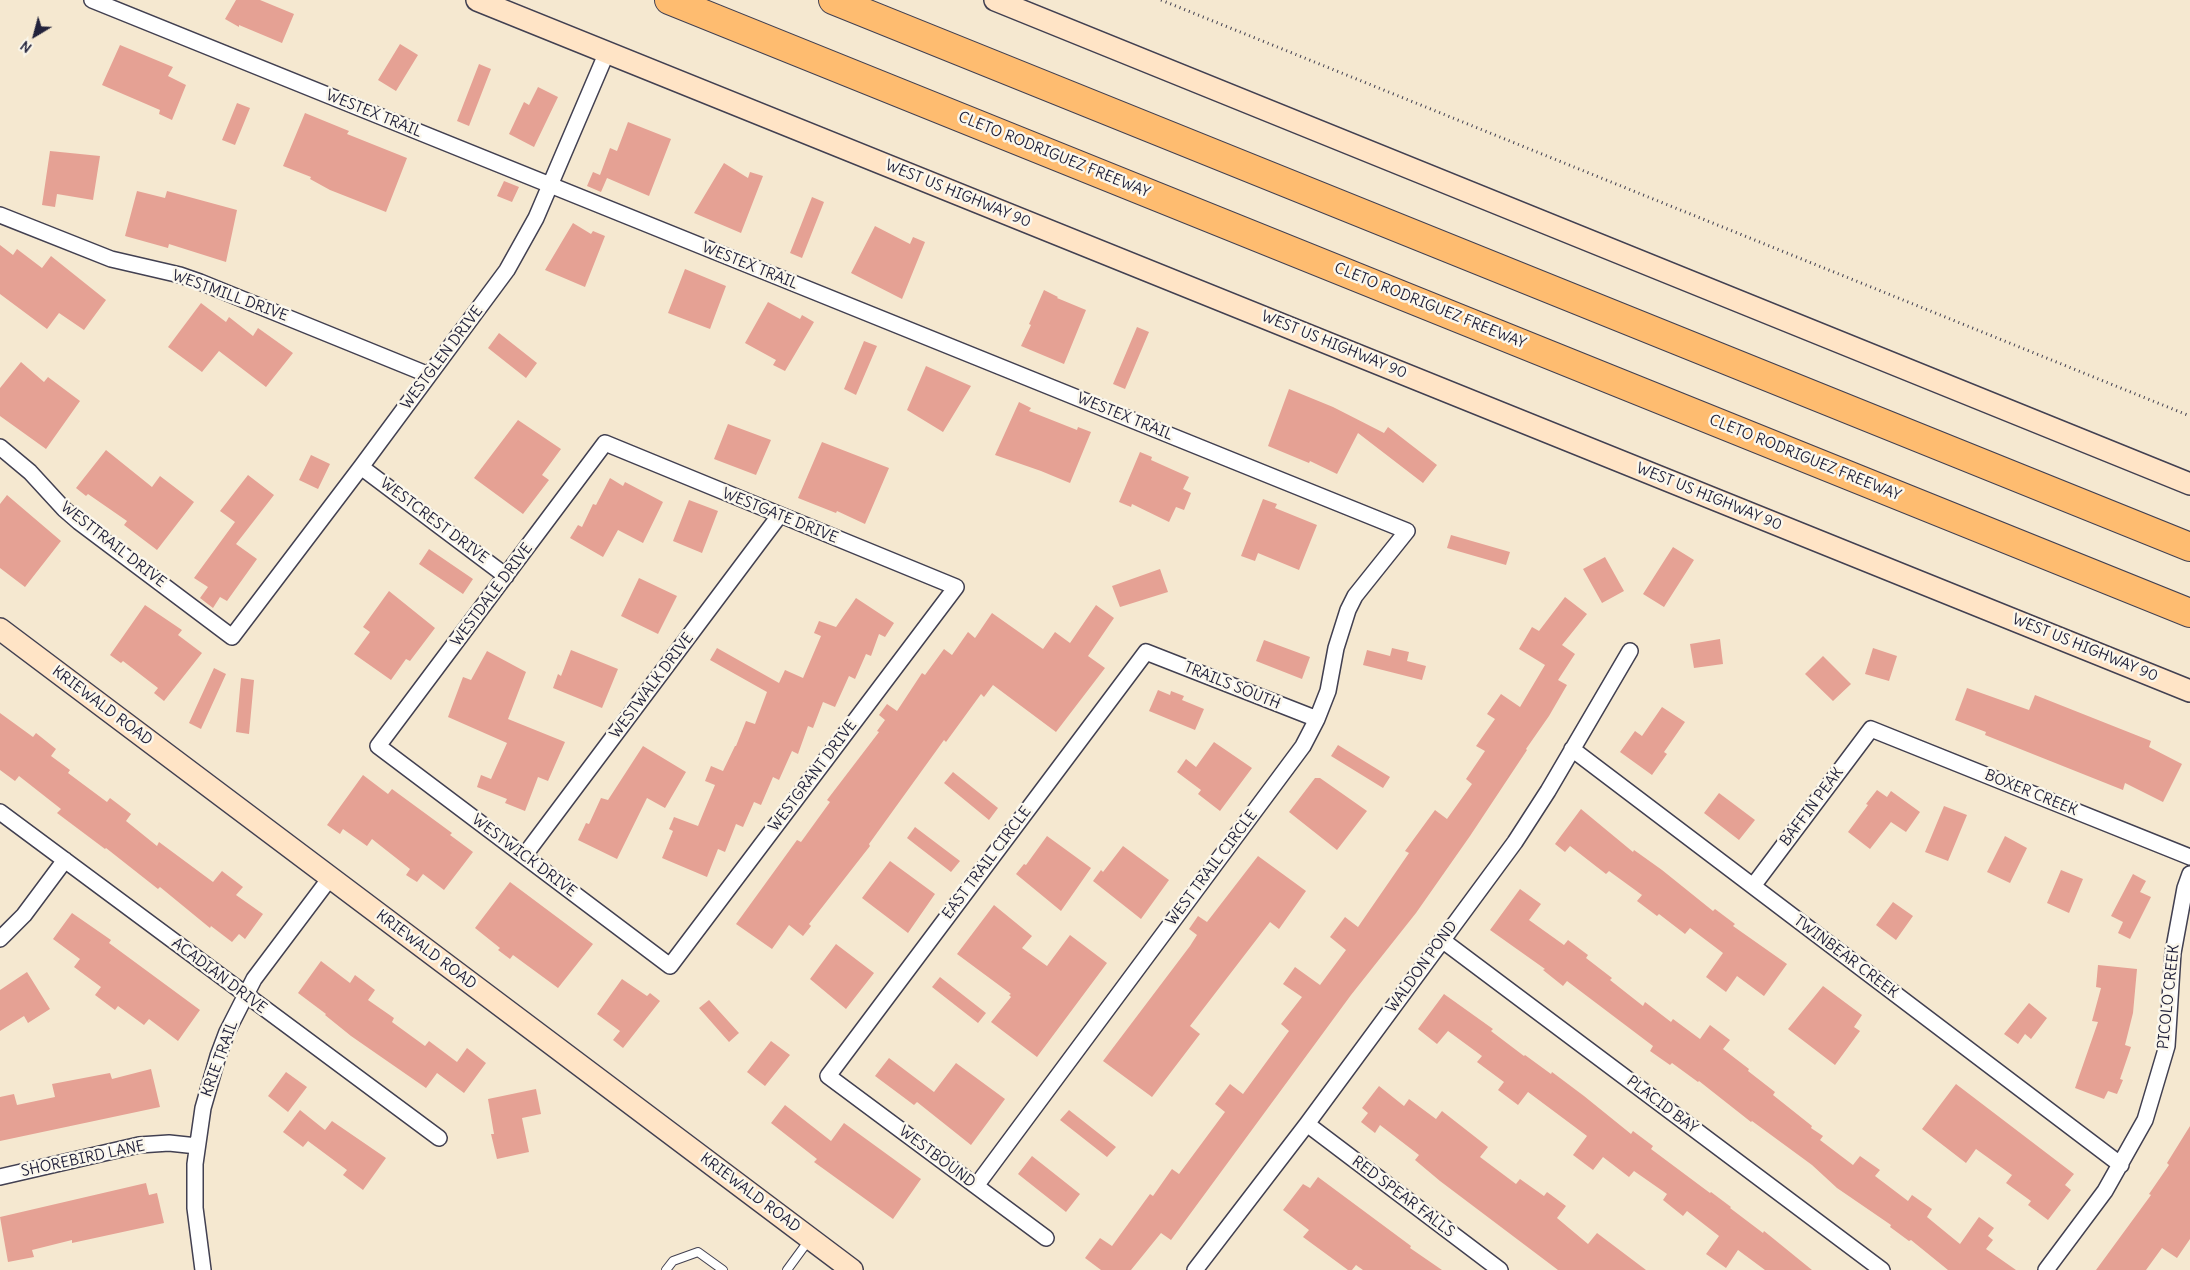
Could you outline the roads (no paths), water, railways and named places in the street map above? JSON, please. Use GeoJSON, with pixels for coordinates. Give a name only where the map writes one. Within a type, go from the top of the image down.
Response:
{"type":"FeatureCollection","features":[{"type":"Feature","properties":{"kind":"highway","name":"CLETO RODRIGUEZ FREEWAY"},"geometry":{"type":"LineString","coordinates":[[669,0],[2190,613]]}},
{"type":"Feature","properties":{"kind":"highway"},"geometry":{"type":"LineString","coordinates":[[834,0],[2190,547]]}},
{"type":"Feature","properties":{"kind":"main road","name":"WEST US HIGHWAY 90"},"geometry":{"type":"LineString","coordinates":[[477,0],[2190,691]]}},
{"type":"Feature","properties":{"kind":"main road"},"geometry":{"type":"LineString","coordinates":[[995,0],[2190,484]]}},
{"type":"Feature","properties":{"kind":"main road","name":"KRIEWALD ROAD"},"geometry":{"type":"LineString","coordinates":[[0,629],[852,1270]]}},
{"type":"Feature","properties":{"kind":"street","name":"WESTEX TRAIL"},"geometry":{"type":"LineString","coordinates":[[92,0],[1407,531]]}},
{"type":"Feature","properties":{"kind":"street","name":"WESTGLEN DRIVE"},"geometry":{"type":"LineString","coordinates":[[232,637],[507,270],[536,218],[606,52]]}},
{"type":"Feature","properties":{"kind":"street","name":"WESTMILL DRIVE"},"geometry":{"type":"LineString","coordinates":[[0,215],[111,259],[180,275],[200,282],[429,374]]}},
{"type":"Feature","properties":{"kind":"street","name":"WESTGATE DRIVE"},"geometry":{"type":"LineString","coordinates":[[605,443],[956,587]]}},
{"type":"Feature","properties":{"kind":"street","name":"WESTDALE DRIVE"},"geometry":{"type":"LineString","coordinates":[[378,746],[605,443]]}},
{"type":"Feature","properties":{"kind":"street","name":"WESTTRAIL DRIVE"},"geometry":{"type":"LineString","coordinates":[[0,447],[30,472],[64,509],[79,522],[232,637]]}},
{"type":"Feature","properties":{"kind":"street","name":"WESTCREST DRIVE"},"geometry":{"type":"LineString","coordinates":[[361,467],[506,576]]}},
{"type":"Feature","properties":{"kind":"street","name":"WESTWALK DRIVE"},"geometry":{"type":"LineString","coordinates":[[524,856],[779,516]]}},
{"type":"Feature","properties":{"kind":"street","name":"WEST TRAIL CIRCLE"},"geometry":{"type":"LineString","coordinates":[[976,1186],[1303,746],[1317,719],[1328,691],[1336,648],[1348,610],[1355,596],[1407,531]]}},
{"type":"Feature","properties":{"kind":"street","name":"WESTGRANT DRIVE"},"geometry":{"type":"LineString","coordinates":[[670,966],[956,587]]}},
{"type":"Feature","properties":{"kind":"street","name":"WALDON POND"},"geometry":{"type":"LineString","coordinates":[[1195,1270],[1307,1124],[1515,842],[1630,650]]}},
{"type":"Feature","properties":{"kind":"street","name":"TRAILS SOUTH"},"geometry":{"type":"LineString","coordinates":[[1146,652],[1317,719]]}},
{"type":"Feature","properties":{"kind":"street","name":"EAST TRAIL CIRCLE"},"geometry":{"type":"LineString","coordinates":[[828,1076],[1146,652]]}},
{"type":"Feature","properties":{"kind":"street","name":"BOXER CREEK"},"geometry":{"type":"LineString","coordinates":[[1871,729],[2190,857]]}},
{"type":"Feature","properties":{"kind":"street","name":"BAFFIN PEAK"},"geometry":{"type":"LineString","coordinates":[[1752,886],[1871,729]]}},
{"type":"Feature","properties":{"kind":"street","name":"WESTWICK DRIVE"},"geometry":{"type":"LineString","coordinates":[[378,746],[670,966]]}},
{"type":"Feature","properties":{"kind":"street","name":"TWINBEAR CREEK"},"geometry":{"type":"LineString","coordinates":[[1572,749],[2121,1166]]}},
{"type":"Feature","properties":{"kind":"street","name":"ACADIAN DRIVE"},"geometry":{"type":"LineString","coordinates":[[0,812],[438,1138]]}},
{"type":"Feature","properties":{"kind":"street"},"geometry":{"type":"LineString","coordinates":[[0,939],[24,915],[64,860]]}},
{"type":"Feature","properties":{"kind":"street","name":"PICOLO CREEK"},"geometry":{"type":"LineString","coordinates":[[2046,1270],[2121,1166],[2145,1120],[2166,1046],[2173,953],[2184,888],[2190,874]]}},
{"type":"Feature","properties":{"kind":"street","name":"KRIE TRAIL"},"geometry":{"type":"LineString","coordinates":[[203,1270],[195,1208],[197,1146],[202,1108],[218,1056],[254,979],[330,878]]}},
{"type":"Feature","properties":{"kind":"street","name":"PLACID BAY"},"geometry":{"type":"LineString","coordinates":[[1442,940],[1882,1270]]}},
{"type":"Feature","properties":{"kind":"street","name":"WESTBOUND"},"geometry":{"type":"LineString","coordinates":[[828,1076],[1046,1238]]}},
{"type":"Feature","properties":{"kind":"street","name":"RED SPEAR FALLS"},"geometry":{"type":"LineString","coordinates":[[1307,1124],[1500,1270]]}},
{"type":"Feature","properties":{"kind":"street","name":"SHOREBIRD LANE"},"geometry":{"type":"LineString","coordinates":[[0,1177],[139,1145],[169,1143],[197,1146]]}},
{"type":"Feature","properties":{"kind":"lane"},"geometry":{"type":"LineString","coordinates":[[787,1270],[811,1238]]}},
{"type":"Feature","properties":{"kind":"lane"},"geometry":{"type":"LineString","coordinates":[[666,1270],[672,1261],[698,1252],[723,1270]]}}]}
